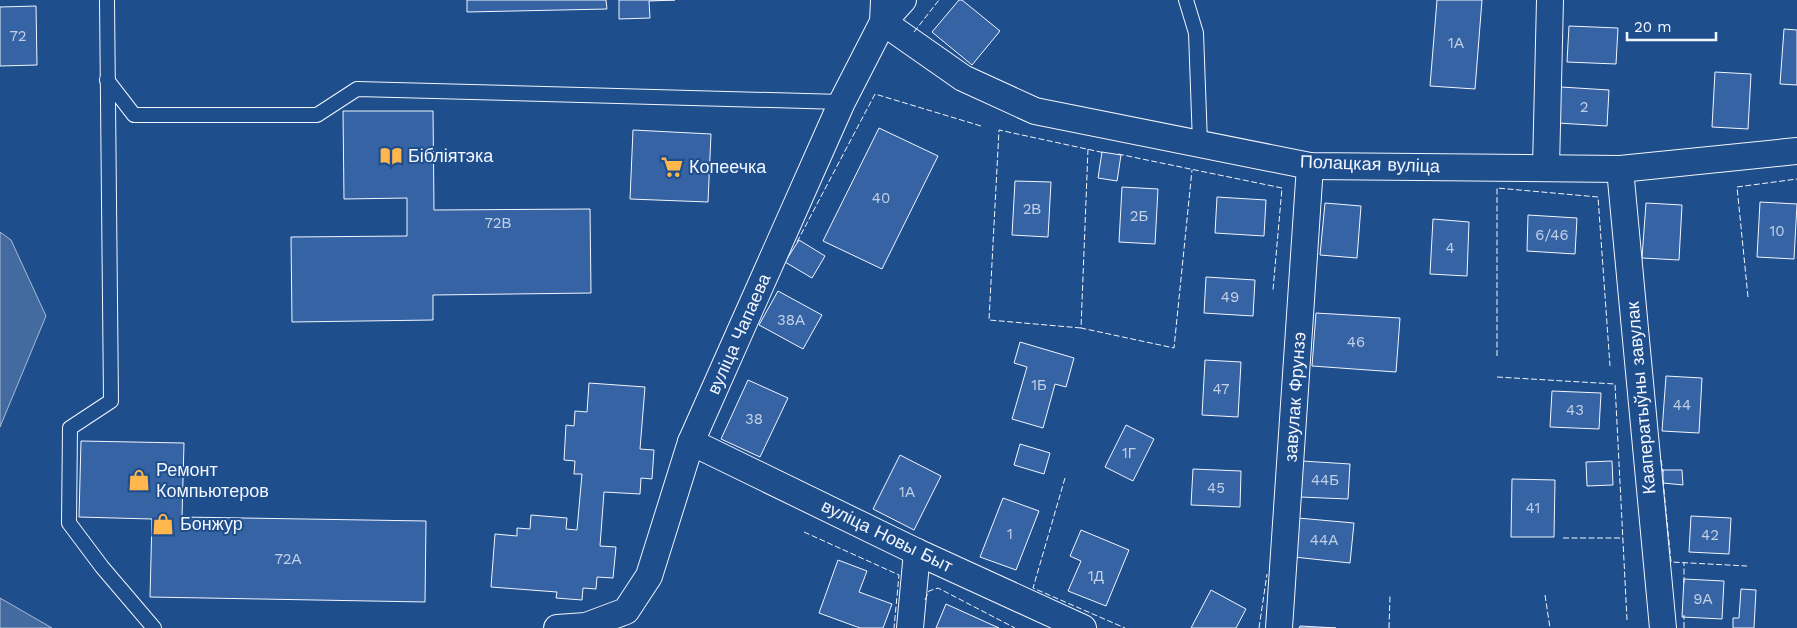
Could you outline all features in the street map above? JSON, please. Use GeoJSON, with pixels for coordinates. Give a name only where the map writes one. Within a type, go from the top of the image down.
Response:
{"type":"FeatureCollection","features":[{"type":"Feature","properties":{"kind":"street","name":"вуліца Чапаева"},"geometry":{"type":"LineString","coordinates":[[557,628],[586,626],[626,611],[649,576],[691,442],[883,11],[903,0]]}},
{"type":"Feature","properties":{"kind":"street"},"geometry":{"type":"LineString","coordinates":[[1546,167],[1550,0]]}},
{"type":"Feature","properties":{"kind":"street","name":"Полацкая вуліца"},"geometry":{"type":"LineString","coordinates":[[883,11],[963,78],[1035,111],[1310,166],[1620,169],[1797,151]]}},
{"type":"Feature","properties":{"kind":"street","name":"завулак Фрунзэ"},"geometry":{"type":"LineString","coordinates":[[1279,628],[1310,166]]}},
{"type":"Feature","properties":{"kind":"street","name":"Кааператыўны завулак"},"geometry":{"type":"LineString","coordinates":[[1620,169],[1663,628]]}},
{"type":"Feature","properties":{"kind":"street","name":"вуліца Новы Быт"},"geometry":{"type":"LineString","coordinates":[[691,442],[917,552],[1083,628]]}},
{"type":"Feature","properties":{"kind":"street"},"geometry":{"type":"LineString","coordinates":[[910,628],[917,552]]}},
{"type":"Feature","properties":{"kind":"lane"},"geometry":{"type":"LineString","coordinates":[[107,0],[111,401],[70,428],[68,523],[102,567],[154,628]]}},
{"type":"Feature","properties":{"kind":"lane"},"geometry":{"type":"LineString","coordinates":[[1186,0],[1196,33],[1200,143]]}},
{"type":"Feature","properties":{"kind":"lane"},"geometry":{"type":"LineString","coordinates":[[108,80],[134,115],[317,115],[357,89],[842,102]]}},
{"type":"Feature","properties":{"kind":"water"},"geometry":{"type":"Polygon","coordinates":[[[0,232],[11,240],[46,316],[0,427],[0,232]]]}},
{"type":"Feature","properties":{"kind":"water"},"geometry":{"type":"Polygon","coordinates":[[[0,598],[52,628],[0,628],[0,598]]]}},
{"type":"Feature","properties":{"kind":"building"},"geometry":{"type":"Polygon","coordinates":[[[467,0],[606,0],[607,9],[467,12],[467,0]]]}},
{"type":"Feature","properties":{"kind":"building"},"geometry":{"type":"Polygon","coordinates":[[[619,0],[675,0],[649,1],[650,18],[619,19],[619,0]]]}},
{"type":"Feature","properties":{"kind":"building"},"geometry":{"type":"Polygon","coordinates":[[[959,0],[962,0],[1000,31],[972,65],[932,32],[959,0]]]}},
{"type":"Feature","properties":{"kind":"building"},"geometry":{"type":"Polygon","coordinates":[[[1437,0],[1482,0],[1475,89],[1430,86],[1437,0]]]}},
{"type":"Feature","properties":{"kind":"building"},"geometry":{"type":"Polygon","coordinates":[[[36,6],[37,65],[0,66],[0,7],[36,6]]]}},
{"type":"Feature","properties":{"kind":"building"},"geometry":{"type":"Polygon","coordinates":[[[1569,26],[1618,28],[1616,64],[1567,62],[1569,26]]]}},
{"type":"Feature","properties":{"kind":"building"},"geometry":{"type":"Polygon","coordinates":[[[1784,29],[1797,30],[1797,85],[1780,84],[1784,29]]]}},
{"type":"Feature","properties":{"kind":"building"},"geometry":{"type":"Polygon","coordinates":[[[1715,72],[1751,74],[1748,129],[1712,127],[1715,72]]]}},
{"type":"Feature","properties":{"kind":"building"},"geometry":{"type":"Polygon","coordinates":[[[1561,87],[1609,90],[1607,126],[1558,123],[1561,87]]]}},
{"type":"Feature","properties":{"kind":"building"},"geometry":{"type":"Polygon","coordinates":[[[343,111],[433,111],[434,210],[590,209],[591,293],[433,295],[433,320],[292,322],[291,237],[407,236],[407,198],[344,199],[343,111]]]}},
{"type":"Feature","properties":{"kind":"building"},"geometry":{"type":"Polygon","coordinates":[[[879,128],[938,156],[882,269],[823,241],[879,128]]]}},
{"type":"Feature","properties":{"kind":"building"},"geometry":{"type":"Polygon","coordinates":[[[633,130],[711,134],[708,202],[630,199],[633,130]]]}},
{"type":"Feature","properties":{"kind":"building"},"geometry":{"type":"Polygon","coordinates":[[[1102,152],[1121,155],[1117,181],[1098,178],[1102,152]]]}},
{"type":"Feature","properties":{"kind":"building"},"geometry":{"type":"Polygon","coordinates":[[[1015,181],[1051,182],[1048,237],[1012,235],[1015,181]]]}},
{"type":"Feature","properties":{"kind":"building"},"geometry":{"type":"Polygon","coordinates":[[[1122,187],[1158,189],[1155,244],[1119,242],[1122,187]]]}},
{"type":"Feature","properties":{"kind":"building"},"geometry":{"type":"Polygon","coordinates":[[[1217,197],[1266,200],[1264,236],[1215,233],[1217,197]]]}},
{"type":"Feature","properties":{"kind":"building"},"geometry":{"type":"Polygon","coordinates":[[[1760,202],[1797,204],[1794,259],[1757,257],[1760,202]]]}},
{"type":"Feature","properties":{"kind":"building"},"geometry":{"type":"Polygon","coordinates":[[[1325,203],[1361,206],[1357,258],[1320,255],[1325,203]]]}},
{"type":"Feature","properties":{"kind":"building"},"geometry":{"type":"Polygon","coordinates":[[[1646,203],[1682,205],[1679,260],[1642,258],[1646,203]]]}},
{"type":"Feature","properties":{"kind":"building"},"geometry":{"type":"Polygon","coordinates":[[[1528,215],[1577,218],[1575,254],[1527,251],[1528,215]]]}},
{"type":"Feature","properties":{"kind":"building"},"geometry":{"type":"Polygon","coordinates":[[[1433,219],[1469,222],[1467,276],[1430,274],[1433,219]]]}},
{"type":"Feature","properties":{"kind":"building"},"geometry":{"type":"Polygon","coordinates":[[[799,240],[825,256],[812,278],[785,262],[799,240]]]}},
{"type":"Feature","properties":{"kind":"building"},"geometry":{"type":"Polygon","coordinates":[[[1206,277],[1255,280],[1253,316],[1204,313],[1206,277]]]}},
{"type":"Feature","properties":{"kind":"building"},"geometry":{"type":"Polygon","coordinates":[[[778,291],[822,315],[803,349],[759,325],[778,291]]]}},
{"type":"Feature","properties":{"kind":"building"},"geometry":{"type":"Polygon","coordinates":[[[1316,313],[1400,318],[1396,372],[1312,366],[1316,313]]]}},
{"type":"Feature","properties":{"kind":"building"},"geometry":{"type":"Polygon","coordinates":[[[1020,342],[1074,358],[1066,387],[1055,384],[1043,428],[1012,419],[1027,367],[1014,363],[1020,342]]]}},
{"type":"Feature","properties":{"kind":"building"},"geometry":{"type":"Polygon","coordinates":[[[1205,360],[1241,362],[1238,417],[1202,415],[1205,360]]]}},
{"type":"Feature","properties":{"kind":"building"},"geometry":{"type":"Polygon","coordinates":[[[1666,376],[1702,378],[1699,433],[1662,431],[1666,376]]]}},
{"type":"Feature","properties":{"kind":"building"},"geometry":{"type":"Polygon","coordinates":[[[748,380],[788,398],[760,457],[721,439],[748,380]]]}},
{"type":"Feature","properties":{"kind":"building"},"geometry":{"type":"Polygon","coordinates":[[[589,383],[645,387],[640,449],[654,450],[652,479],[641,478],[640,494],[604,492],[600,546],[616,547],[613,578],[597,577],[596,589],[583,588],[582,600],[556,598],[557,592],[491,587],[495,534],[517,536],[517,528],[530,529],[531,515],[567,518],[566,529],[577,530],[582,474],[574,474],[575,461],[564,460],[566,425],[574,426],[575,411],[587,412],[589,383]]]}},
{"type":"Feature","properties":{"kind":"building"},"geometry":{"type":"Polygon","coordinates":[[[1552,391],[1601,393],[1599,429],[1550,427],[1552,391]]]}},
{"type":"Feature","properties":{"kind":"building"},"geometry":{"type":"Polygon","coordinates":[[[1126,425],[1154,439],[1133,481],[1105,467],[1126,425]]]}},
{"type":"Feature","properties":{"kind":"building"},"geometry":{"type":"Polygon","coordinates":[[[81,441],[184,443],[182,517],[426,521],[425,602],[150,597],[152,519],[79,517],[81,441]]]}},
{"type":"Feature","properties":{"kind":"building"},"geometry":{"type":"Polygon","coordinates":[[[1020,444],[1050,453],[1044,474],[1014,465],[1020,444]]]}},
{"type":"Feature","properties":{"kind":"building"},"geometry":{"type":"Polygon","coordinates":[[[900,455],[941,476],[914,530],[873,509],[900,455]]]}},
{"type":"Feature","properties":{"kind":"building"},"geometry":{"type":"Polygon","coordinates":[[[1302,461],[1350,464],[1348,499],[1300,497],[1302,461]]]}},
{"type":"Feature","properties":{"kind":"building"},"geometry":{"type":"Polygon","coordinates":[[[1612,461],[1613,485],[1587,486],[1586,462],[1612,461]]]}},
{"type":"Feature","properties":{"kind":"building"},"geometry":{"type":"Polygon","coordinates":[[[1193,469],[1241,471],[1240,507],[1191,505],[1193,469]]]}},
{"type":"Feature","properties":{"kind":"building"},"geometry":{"type":"Polygon","coordinates":[[[1663,470],[1682,470],[1683,485],[1663,483],[1663,470]]]}},
{"type":"Feature","properties":{"kind":"building"},"geometry":{"type":"Polygon","coordinates":[[[1512,479],[1555,480],[1554,537],[1511,537],[1512,479]]]}},
{"type":"Feature","properties":{"kind":"building"},"geometry":{"type":"Polygon","coordinates":[[[1003,498],[1039,511],[1016,570],[980,557],[1003,498]]]}},
{"type":"Feature","properties":{"kind":"building"},"geometry":{"type":"Polygon","coordinates":[[[1691,516],[1731,518],[1729,554],[1689,552],[1691,516]]]}},
{"type":"Feature","properties":{"kind":"building"},"geometry":{"type":"Polygon","coordinates":[[[1298,518],[1354,523],[1350,563],[1294,557],[1298,518]]]}},
{"type":"Feature","properties":{"kind":"building"},"geometry":{"type":"Polygon","coordinates":[[[1081,530],[1129,550],[1106,606],[1068,591],[1081,561],[1070,556],[1081,530]]]}},
{"type":"Feature","properties":{"kind":"building"},"geometry":{"type":"Polygon","coordinates":[[[838,560],[867,571],[859,592],[892,604],[883,628],[860,628],[819,613],[838,560]]]}},
{"type":"Feature","properties":{"kind":"building"},"geometry":{"type":"Polygon","coordinates":[[[1684,579],[1724,581],[1722,619],[1682,617],[1684,579]]]}},
{"type":"Feature","properties":{"kind":"building"},"geometry":{"type":"Polygon","coordinates":[[[1741,589],[1756,590],[1754,628],[1733,628],[1733,618],[1739,618],[1741,589]]]}},
{"type":"Feature","properties":{"kind":"building"},"geometry":{"type":"Polygon","coordinates":[[[1211,590],[1246,609],[1236,628],[1191,628],[1211,590]]]}},
{"type":"Feature","properties":{"kind":"building"},"geometry":{"type":"Polygon","coordinates":[[[946,604],[999,628],[936,628],[946,604]]]}},
{"type":"Feature","properties":{"kind":"building"},"geometry":{"type":"Polygon","coordinates":[[[1300,626],[1336,628],[1299,628],[1300,626]]]}},
{"type":"Feature","properties":{"kind":"fence"},"geometry":{"type":"LineString","coordinates":[[914,32],[939,0]]}},
{"type":"Feature","properties":{"kind":"fence"},"geometry":{"type":"LineString","coordinates":[[797,242],[875,94],[981,126]]}},
{"type":"Feature","properties":{"kind":"fence"},"geometry":{"type":"LineString","coordinates":[[1081,328],[989,320],[999,130],[1105,153]]}},
{"type":"Feature","properties":{"kind":"fence"},"geometry":{"type":"LineString","coordinates":[[1088,149],[1081,328],[1174,348],[1192,170]]}},
{"type":"Feature","properties":{"kind":"fence"},"geometry":{"type":"LineString","coordinates":[[1118,154],[1282,188],[1273,290]]}},
{"type":"Feature","properties":{"kind":"fence"},"geometry":{"type":"LineString","coordinates":[[1748,297],[1737,187],[1797,179]]}},
{"type":"Feature","properties":{"kind":"fence"},"geometry":{"type":"LineString","coordinates":[[1497,356],[1497,188],[1598,197],[1610,366]]}},
{"type":"Feature","properties":{"kind":"fence"},"geometry":{"type":"LineString","coordinates":[[1497,377],[1615,384],[1627,620]]}},
{"type":"Feature","properties":{"kind":"fence"},"geometry":{"type":"LineString","coordinates":[[1661,460],[1663,472]]}},
{"type":"Feature","properties":{"kind":"fence"},"geometry":{"type":"LineString","coordinates":[[1065,478],[1033,588],[1125,628]]}},
{"type":"Feature","properties":{"kind":"fence"},"geometry":{"type":"LineString","coordinates":[[1663,480],[1671,562],[1747,566]]}},
{"type":"Feature","properties":{"kind":"fence"},"geometry":{"type":"LineString","coordinates":[[804,532],[899,575],[894,628]]}},
{"type":"Feature","properties":{"kind":"fence"},"geometry":{"type":"LineString","coordinates":[[1563,538],[1623,538]]}},
{"type":"Feature","properties":{"kind":"fence"},"geometry":{"type":"LineString","coordinates":[[1684,563],[1684,583]]}},
{"type":"Feature","properties":{"kind":"fence"},"geometry":{"type":"LineString","coordinates":[[1259,628],[1267,574]]}},
{"type":"Feature","properties":{"kind":"fence"},"geometry":{"type":"LineString","coordinates":[[925,600],[929,591],[938,588],[1015,628]]}},
{"type":"Feature","properties":{"kind":"fence"},"geometry":{"type":"LineString","coordinates":[[1545,595],[1550,628]]}},
{"type":"Feature","properties":{"kind":"fence"},"geometry":{"type":"LineString","coordinates":[[1389,628],[1390,596]]}},
{"type":"Feature","properties":{"kind":"fence"},"geometry":{"type":"LineString","coordinates":[[1684,615],[1684,628]]}},
{"type":"Feature","properties":{"kind":"place","name":"Бібліятэка"},"geometry":{"type":"Point","coordinates":[391,156]}},
{"type":"Feature","properties":{"kind":"place","name":"Копеечка"},"geometry":{"type":"Point","coordinates":[672,167]}},
{"type":"Feature","properties":{"kind":"place","name":"Ремонт Компьютеров"},"geometry":{"type":"Point","coordinates":[139,480]}},
{"type":"Feature","properties":{"kind":"place","name":"Бонжур"},"geometry":{"type":"Point","coordinates":[163,524]}}]}
